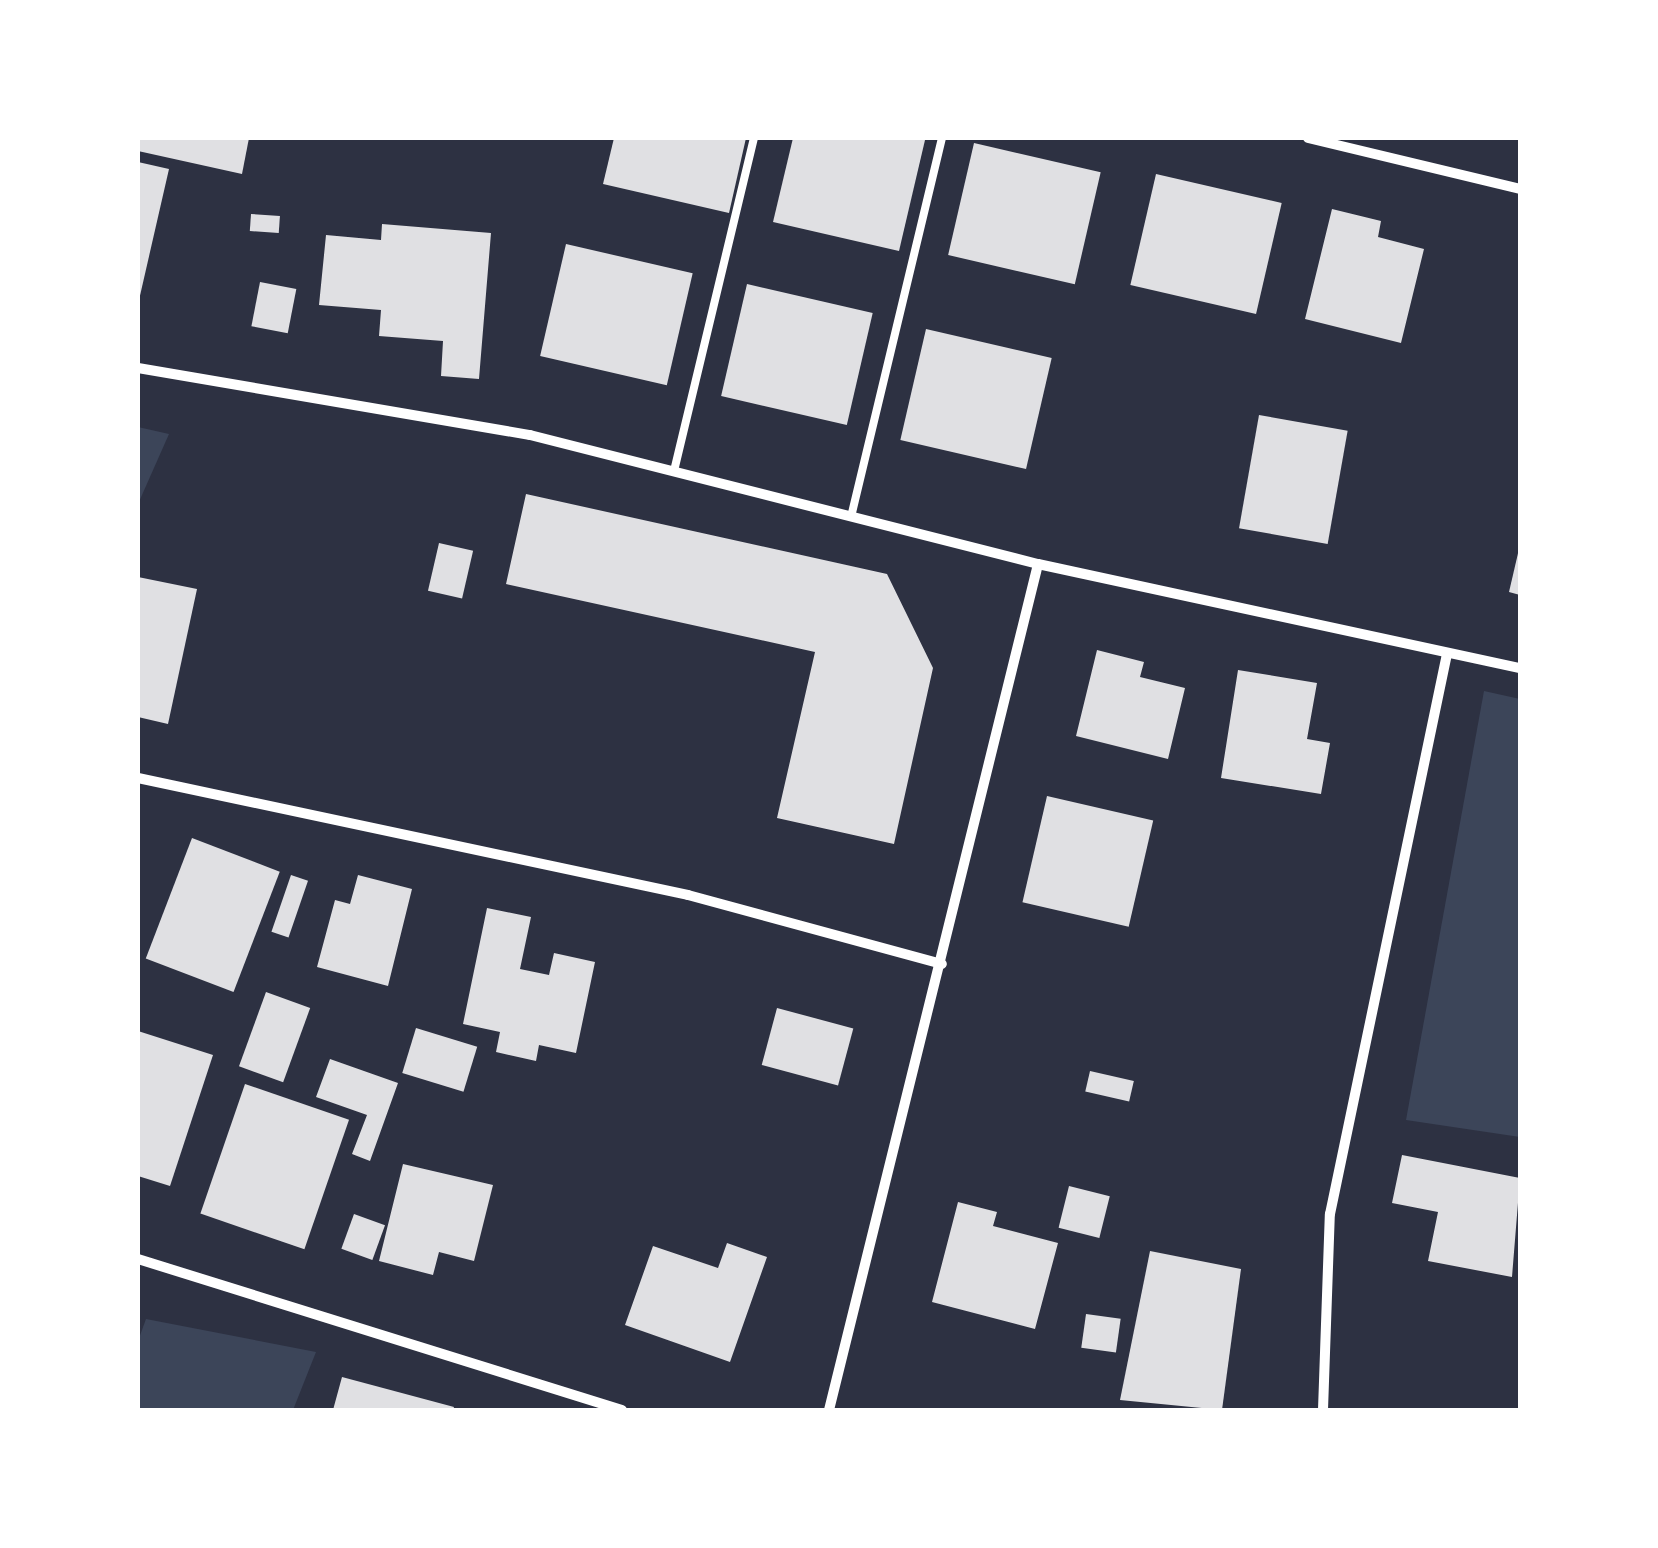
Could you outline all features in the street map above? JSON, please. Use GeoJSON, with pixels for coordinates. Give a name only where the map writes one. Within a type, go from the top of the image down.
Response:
{"type":"FeatureCollection","features":[{"type":"Feature","properties":{"kind":"street"},"geometry":{"type":"LineString","coordinates":[[1308,138],[1520,188]]}},
{"type":"Feature","properties":{"kind":"street"},"geometry":{"type":"LineString","coordinates":[[138,368],[530,435],[1038,564],[1520,668]]}},
{"type":"Feature","properties":{"kind":"street"},"geometry":{"type":"LineString","coordinates":[[830,1410],[1038,564]]}},
{"type":"Feature","properties":{"kind":"street"},"geometry":{"type":"LineString","coordinates":[[1323,1410],[1330,1214],[1446,654]]}},
{"type":"Feature","properties":{"kind":"street"},"geometry":{"type":"LineString","coordinates":[[138,778],[688,895],[942,964]]}},
{"type":"Feature","properties":{"kind":"street"},"geometry":{"type":"LineString","coordinates":[[138,1259],[622,1410]]}},
{"type":"Feature","properties":{"kind":"lane"},"geometry":{"type":"LineString","coordinates":[[674,471],[754,138]]}},
{"type":"Feature","properties":{"kind":"lane"},"geometry":{"type":"LineString","coordinates":[[851,516],[942,138]]}},
{"type":"Feature","properties":{"kind":"shaded area"},"geometry":{"type":"Polygon","coordinates":[[[138,427],[169,434],[138,504],[138,427]]]}},
{"type":"Feature","properties":{"kind":"shaded area"},"geometry":{"type":"Polygon","coordinates":[[[1484,691],[1520,699],[1520,1137],[1406,1120],[1484,691]]]}},
{"type":"Feature","properties":{"kind":"shaded area"},"geometry":{"type":"Polygon","coordinates":[[[146,1319],[316,1352],[293,1410],[138,1410],[138,1341],[146,1319]]]}},
{"type":"Feature","properties":{"kind":"building"},"geometry":{"type":"Polygon","coordinates":[[[138,138],[249,138],[242,174],[138,151],[138,138]]]}},
{"type":"Feature","properties":{"kind":"building"},"geometry":{"type":"Polygon","coordinates":[[[614,138],[746,138],[729,213],[603,184],[614,138]]]}},
{"type":"Feature","properties":{"kind":"building"},"geometry":{"type":"Polygon","coordinates":[[[793,138],[925,140],[899,251],[773,222],[793,138]]]}},
{"type":"Feature","properties":{"kind":"building"},"geometry":{"type":"Polygon","coordinates":[[[974,143],[1101,172],[1075,284],[948,255],[974,143]]]}},
{"type":"Feature","properties":{"kind":"building"},"geometry":{"type":"Polygon","coordinates":[[[138,162],[169,169],[139,300],[138,300],[138,162]]]}},
{"type":"Feature","properties":{"kind":"building"},"geometry":{"type":"Polygon","coordinates":[[[1156,174],[1282,203],[1256,314],[1130,285],[1156,174]]]}},
{"type":"Feature","properties":{"kind":"building"},"geometry":{"type":"Polygon","coordinates":[[[1332,209],[1381,221],[1378,237],[1424,249],[1401,343],[1305,319],[1332,209]]]}},
{"type":"Feature","properties":{"kind":"building"},"geometry":{"type":"Polygon","coordinates":[[[251,214],[280,216],[279,233],[250,231],[251,214]]]}},
{"type":"Feature","properties":{"kind":"building"},"geometry":{"type":"Polygon","coordinates":[[[382,224],[491,233],[479,379],[441,376],[443,341],[379,336],[381,310],[319,305],[326,235],[381,240],[382,224]]]}},
{"type":"Feature","properties":{"kind":"building"},"geometry":{"type":"Polygon","coordinates":[[[566,244],[693,273],[667,385],[540,356],[566,244]]]}},
{"type":"Feature","properties":{"kind":"building"},"geometry":{"type":"Polygon","coordinates":[[[260,282],[296,289],[288,333],[251,326],[260,282]]]}},
{"type":"Feature","properties":{"kind":"building"},"geometry":{"type":"Polygon","coordinates":[[[747,284],[873,313],[847,425],[721,396],[747,284]]]}},
{"type":"Feature","properties":{"kind":"building"},"geometry":{"type":"Polygon","coordinates":[[[926,329],[1052,358],[1026,469],[900,440],[926,329]]]}},
{"type":"Feature","properties":{"kind":"building"},"geometry":{"type":"Polygon","coordinates":[[[1259,415],[1348,431],[1328,544],[1239,528],[1259,415]]]}},
{"type":"Feature","properties":{"kind":"building"},"geometry":{"type":"Polygon","coordinates":[[[526,494],[887,574],[933,668],[894,844],[777,818],[815,652],[506,584],[526,494]]]}},
{"type":"Feature","properties":{"kind":"building"},"geometry":{"type":"Polygon","coordinates":[[[439,543],[473,551],[462,599],[428,591],[439,543]]]}},
{"type":"Feature","properties":{"kind":"building"},"geometry":{"type":"Polygon","coordinates":[[[1520,549],[1520,595],[1509,592],[1520,549]]]}},
{"type":"Feature","properties":{"kind":"building"},"geometry":{"type":"Polygon","coordinates":[[[138,577],[197,589],[168,724],[138,717],[138,577]]]}},
{"type":"Feature","properties":{"kind":"building"},"geometry":{"type":"Polygon","coordinates":[[[1097,650],[1144,662],[1140,677],[1185,688],[1168,759],[1076,736],[1097,650]]]}},
{"type":"Feature","properties":{"kind":"building"},"geometry":{"type":"Polygon","coordinates":[[[1238,670],[1317,683],[1307,739],[1330,743],[1321,794],[1221,778],[1238,670]]]}},
{"type":"Feature","properties":{"kind":"building"},"geometry":{"type":"Polygon","coordinates":[[[1047,796],[1153,821],[1129,927],[1022,902],[1047,796]]]}},
{"type":"Feature","properties":{"kind":"building"},"geometry":{"type":"Polygon","coordinates":[[[192,838],[280,872],[234,992],[146,958],[192,838]]]}},
{"type":"Feature","properties":{"kind":"building"},"geometry":{"type":"Polygon","coordinates":[[[291,875],[308,881],[288,938],[271,932],[291,875]]]}},
{"type":"Feature","properties":{"kind":"building"},"geometry":{"type":"Polygon","coordinates":[[[358,875],[412,889],[388,986],[317,967],[335,900],[350,904],[358,875]]]}},
{"type":"Feature","properties":{"kind":"building"},"geometry":{"type":"Polygon","coordinates":[[[487,908],[531,917],[520,969],[549,975],[554,953],[595,962],[576,1053],[539,1045],[536,1061],[496,1052],[500,1032],[463,1024],[487,908]]]}},
{"type":"Feature","properties":{"kind":"building"},"geometry":{"type":"Polygon","coordinates":[[[266,992],[310,1008],[283,1082],[239,1066],[266,992]]]}},
{"type":"Feature","properties":{"kind":"building"},"geometry":{"type":"Polygon","coordinates":[[[777,1008],[853,1028],[838,1085],[762,1065],[777,1008]]]}},
{"type":"Feature","properties":{"kind":"building"},"geometry":{"type":"Polygon","coordinates":[[[416,1028],[477,1047],[463,1092],[402,1073],[416,1028]]]}},
{"type":"Feature","properties":{"kind":"building"},"geometry":{"type":"Polygon","coordinates":[[[138,1031],[213,1055],[170,1186],[138,1176],[138,1031]]]}},
{"type":"Feature","properties":{"kind":"building"},"geometry":{"type":"Polygon","coordinates":[[[330,1059],[398,1083],[370,1161],[352,1154],[367,1115],[316,1097],[330,1059]]]}},
{"type":"Feature","properties":{"kind":"building"},"geometry":{"type":"Polygon","coordinates":[[[1090,1071],[1134,1081],[1129,1102],[1085,1091],[1090,1071]]]}},
{"type":"Feature","properties":{"kind":"building"},"geometry":{"type":"Polygon","coordinates":[[[245,1084],[349,1120],[304,1249],[200,1214],[245,1084]]]}},
{"type":"Feature","properties":{"kind":"building"},"geometry":{"type":"Polygon","coordinates":[[[1402,1155],[1520,1178],[1512,1277],[1428,1261],[1438,1212],[1392,1203],[1402,1155]]]}},
{"type":"Feature","properties":{"kind":"building"},"geometry":{"type":"Polygon","coordinates":[[[403,1164],[493,1185],[474,1261],[439,1252],[433,1275],[379,1261],[403,1164]]]}},
{"type":"Feature","properties":{"kind":"building"},"geometry":{"type":"Polygon","coordinates":[[[1069,1186],[1110,1196],[1099,1238],[1059,1228],[1069,1186]]]}},
{"type":"Feature","properties":{"kind":"building"},"geometry":{"type":"Polygon","coordinates":[[[958,1202],[997,1212],[993,1226],[1058,1243],[1035,1329],[932,1302],[958,1202]]]}},
{"type":"Feature","properties":{"kind":"building"},"geometry":{"type":"Polygon","coordinates":[[[354,1214],[385,1225],[372,1260],[341,1249],[354,1214]]]}},
{"type":"Feature","properties":{"kind":"building"},"geometry":{"type":"Polygon","coordinates":[[[727,1243],[767,1257],[730,1362],[625,1325],[653,1246],[718,1268],[727,1243]]]}},
{"type":"Feature","properties":{"kind":"building"},"geometry":{"type":"Polygon","coordinates":[[[1150,1251],[1241,1269],[1222,1410],[1120,1400],[1150,1251]]]}},
{"type":"Feature","properties":{"kind":"building"},"geometry":{"type":"Polygon","coordinates":[[[1086,1314],[1121,1319],[1116,1353],[1081,1348],[1086,1314]]]}},
{"type":"Feature","properties":{"kind":"building"},"geometry":{"type":"Polygon","coordinates":[[[342,1377],[454,1407],[333,1410],[342,1377]]]}}]}
